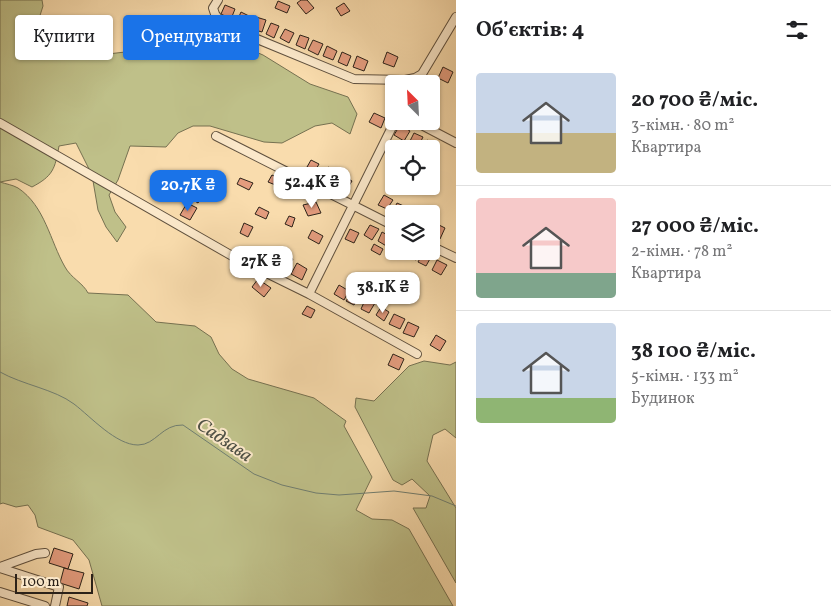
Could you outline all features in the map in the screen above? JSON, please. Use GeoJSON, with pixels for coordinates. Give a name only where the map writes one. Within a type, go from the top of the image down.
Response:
{"type":"FeatureCollection","features":[{"type":"Feature","properties":{"kind":"street"},"geometry":{"type":"LineString","coordinates":[[216,1],[213,8],[222,25],[354,79],[405,80],[422,74],[456,17]]}},
{"type":"Feature","properties":{"kind":"street"},"geometry":{"type":"LineString","coordinates":[[0,122],[234,257],[309,294],[417,354]]}},
{"type":"Feature","properties":{"kind":"street"},"geometry":{"type":"LineString","coordinates":[[309,294],[391,130]]}},
{"type":"Feature","properties":{"kind":"street"},"geometry":{"type":"LineString","coordinates":[[431,130],[456,143]]}},
{"type":"Feature","properties":{"kind":"street"},"geometry":{"type":"LineString","coordinates":[[216,136],[385,222]]}},
{"type":"Feature","properties":{"kind":"street"},"geometry":{"type":"LineString","coordinates":[[440,250],[456,258]]}},
{"type":"Feature","properties":{"kind":"street"},"geometry":{"type":"LineString","coordinates":[[0,568],[36,554],[45,553]]}},
{"type":"Feature","properties":{"kind":"street"},"geometry":{"type":"LineString","coordinates":[[0,568],[60,587],[54,606]]}},
{"type":"Feature","properties":{"kind":"street"},"geometry":{"type":"LineString","coordinates":[[0,592],[45,606]]}},
{"type":"Feature","properties":{"kind":"green space"},"geometry":{"type":"Polygon","coordinates":[[[0,0],[42,0],[43,6],[40,15],[15,15],[15,60],[113,60],[113,53],[123,52],[123,60],[259,60],[259,53],[310,84],[348,97],[357,114],[350,134],[332,123],[315,126],[282,143],[264,142],[210,126],[193,126],[178,133],[166,147],[130,146],[118,180],[109,195],[115,212],[126,227],[117,242],[106,227],[98,210],[92,175],[76,143],[59,146],[52,171],[45,179],[32,187],[16,179],[0,182],[0,0]]]}},
{"type":"Feature","properties":{"kind":"green space"},"geometry":{"type":"Polygon","coordinates":[[[0,182],[18,188],[35,204],[65,267],[88,293],[128,295],[156,322],[195,326],[211,337],[219,354],[232,369],[248,379],[314,398],[346,421],[344,426],[372,477],[356,510],[372,519],[392,520],[409,529],[453,606],[102,606],[89,560],[73,540],[38,527],[35,515],[28,505],[16,507],[3,503],[0,504],[0,182]]]}},
{"type":"Feature","properties":{"kind":"green space"},"geometry":{"type":"Polygon","coordinates":[[[424,361],[450,365],[456,362],[456,438],[445,429],[433,435],[427,461],[456,508],[456,583],[413,508],[426,508],[430,496],[412,479],[402,485],[393,480],[355,407],[356,398],[374,401],[409,366],[424,361]]]}},
{"type":"Feature","properties":{"kind":"building"},"geometry":{"type":"Polygon","coordinates":[[[301,0],[307,0],[314,8],[306,14],[297,3],[301,0]]]}},
{"type":"Feature","properties":{"kind":"building"},"geometry":{"type":"Polygon","coordinates":[[[278,1],[290,6],[287,13],[275,8],[278,1]]]}},
{"type":"Feature","properties":{"kind":"building"},"geometry":{"type":"Polygon","coordinates":[[[344,3],[350,11],[341,16],[336,8],[344,3]]]}},
{"type":"Feature","properties":{"kind":"building"},"geometry":{"type":"Polygon","coordinates":[[[225,5],[235,9],[233,15],[221,14],[225,5]]]}},
{"type":"Feature","properties":{"kind":"building"},"geometry":{"type":"Polygon","coordinates":[[[259,18],[266,20],[262,32],[259,31],[259,18]]]}},
{"type":"Feature","properties":{"kind":"building"},"geometry":{"type":"Polygon","coordinates":[[[271,23],[279,26],[274,38],[266,34],[271,23]]]}},
{"type":"Feature","properties":{"kind":"building"},"geometry":{"type":"Polygon","coordinates":[[[285,29],[294,33],[289,43],[280,38],[285,29]]]}},
{"type":"Feature","properties":{"kind":"building"},"geometry":{"type":"Polygon","coordinates":[[[300,35],[309,38],[305,49],[296,45],[300,35]]]}},
{"type":"Feature","properties":{"kind":"building"},"geometry":{"type":"Polygon","coordinates":[[[313,40],[323,44],[318,55],[308,50],[313,40]]]}},
{"type":"Feature","properties":{"kind":"building"},"geometry":{"type":"Polygon","coordinates":[[[327,46],[337,51],[333,60],[323,56],[327,46]]]}},
{"type":"Feature","properties":{"kind":"building"},"geometry":{"type":"Polygon","coordinates":[[[342,52],[351,56],[347,66],[338,62],[342,52]]]}},
{"type":"Feature","properties":{"kind":"building"},"geometry":{"type":"Polygon","coordinates":[[[387,52],[398,57],[394,67],[383,63],[387,52]]]}},
{"type":"Feature","properties":{"kind":"building"},"geometry":{"type":"Polygon","coordinates":[[[357,56],[368,61],[364,71],[353,67],[357,56]]]}},
{"type":"Feature","properties":{"kind":"building"},"geometry":{"type":"Polygon","coordinates":[[[443,67],[453,72],[448,83],[440,79],[439,75],[443,67]]]}},
{"type":"Feature","properties":{"kind":"building"},"geometry":{"type":"Polygon","coordinates":[[[374,113],[385,118],[381,128],[369,122],[374,113]]]}},
{"type":"Feature","properties":{"kind":"building"},"geometry":{"type":"Polygon","coordinates":[[[397,130],[410,131],[405,140],[394,135],[397,130]]]}},
{"type":"Feature","properties":{"kind":"building"},"geometry":{"type":"Polygon","coordinates":[[[414,133],[423,137],[422,140],[410,140],[414,133]]]}},
{"type":"Feature","properties":{"kind":"building"},"geometry":{"type":"Polygon","coordinates":[[[311,160],[319,164],[315,171],[307,167],[311,160]]]}},
{"type":"Feature","properties":{"kind":"building"},"geometry":{"type":"Polygon","coordinates":[[[328,167],[337,171],[332,181],[323,177],[328,167]]]}},
{"type":"Feature","properties":{"kind":"building"},"geometry":{"type":"Polygon","coordinates":[[[272,175],[281,179],[278,186],[268,182],[272,175]]]}},
{"type":"Feature","properties":{"kind":"building"},"geometry":{"type":"Polygon","coordinates":[[[343,176],[352,181],[347,189],[338,184],[343,176]]]}},
{"type":"Feature","properties":{"kind":"building"},"geometry":{"type":"Polygon","coordinates":[[[240,178],[253,183],[249,190],[237,184],[240,178]]]}},
{"type":"Feature","properties":{"kind":"building"},"geometry":{"type":"Polygon","coordinates":[[[198,186],[206,190],[198,203],[190,198],[198,186]]]}},
{"type":"Feature","properties":{"kind":"building"},"geometry":{"type":"Polygon","coordinates":[[[384,195],[393,200],[390,205],[385,205],[385,208],[378,205],[384,195]]]}},
{"type":"Feature","properties":{"kind":"building"},"geometry":{"type":"Polygon","coordinates":[[[316,202],[321,213],[308,216],[303,205],[316,202]]]}},
{"type":"Feature","properties":{"kind":"building"},"geometry":{"type":"Polygon","coordinates":[[[187,203],[197,208],[190,220],[180,215],[187,203]]]}},
{"type":"Feature","properties":{"kind":"building"},"geometry":{"type":"Polygon","coordinates":[[[259,207],[269,212],[266,219],[255,214],[259,207]]]}},
{"type":"Feature","properties":{"kind":"building"},"geometry":{"type":"Polygon","coordinates":[[[289,216],[295,218],[292,227],[285,224],[289,216]]]}},
{"type":"Feature","properties":{"kind":"building"},"geometry":{"type":"Polygon","coordinates":[[[244,223],[253,227],[248,237],[240,233],[244,223]]]}},
{"type":"Feature","properties":{"kind":"building"},"geometry":{"type":"Polygon","coordinates":[[[370,225],[379,229],[372,240],[364,235],[370,225]]]}},
{"type":"Feature","properties":{"kind":"building"},"geometry":{"type":"Polygon","coordinates":[[[440,226],[445,228],[440,239],[440,226]]]}},
{"type":"Feature","properties":{"kind":"building"},"geometry":{"type":"Polygon","coordinates":[[[350,229],[359,233],[354,243],[345,239],[350,229]]]}},
{"type":"Feature","properties":{"kind":"building"},"geometry":{"type":"Polygon","coordinates":[[[312,230],[323,236],[319,244],[308,238],[312,230]]]}},
{"type":"Feature","properties":{"kind":"building"},"geometry":{"type":"Polygon","coordinates":[[[382,232],[385,234],[385,245],[378,241],[382,232]]]}},
{"type":"Feature","properties":{"kind":"building"},"geometry":{"type":"Polygon","coordinates":[[[374,244],[383,249],[380,255],[371,250],[374,244]]]}},
{"type":"Feature","properties":{"kind":"building"},"geometry":{"type":"Polygon","coordinates":[[[283,253],[293,259],[289,265],[279,259],[283,253]]]}},
{"type":"Feature","properties":{"kind":"building"},"geometry":{"type":"Polygon","coordinates":[[[419,260],[429,260],[426,266],[418,262],[419,260]]]}},
{"type":"Feature","properties":{"kind":"building"},"geometry":{"type":"Polygon","coordinates":[[[437,260],[447,265],[441,275],[432,270],[437,260]]]}},
{"type":"Feature","properties":{"kind":"building"},"geometry":{"type":"Polygon","coordinates":[[[297,263],[307,269],[302,280],[291,274],[297,263]]]}},
{"type":"Feature","properties":{"kind":"building"},"geometry":{"type":"Polygon","coordinates":[[[258,279],[271,288],[264,297],[252,287],[258,279]]]}},
{"type":"Feature","properties":{"kind":"building"},"geometry":{"type":"Polygon","coordinates":[[[339,285],[349,291],[344,300],[334,294],[339,285]]]}},
{"type":"Feature","properties":{"kind":"building"},"geometry":{"type":"Polygon","coordinates":[[[351,294],[358,298],[354,305],[346,301],[351,294]]]}},
{"type":"Feature","properties":{"kind":"building"},"geometry":{"type":"Polygon","coordinates":[[[366,298],[375,303],[369,313],[361,309],[366,298]]]}},
{"type":"Feature","properties":{"kind":"building"},"geometry":{"type":"Polygon","coordinates":[[[307,306],[315,310],[311,318],[302,314],[307,306]]]}},
{"type":"Feature","properties":{"kind":"building"},"geometry":{"type":"Polygon","coordinates":[[[381,307],[389,312],[384,321],[376,315],[381,307]]]}},
{"type":"Feature","properties":{"kind":"building"},"geometry":{"type":"Polygon","coordinates":[[[394,314],[405,319],[400,329],[389,324],[394,314]]]}},
{"type":"Feature","properties":{"kind":"building"},"geometry":{"type":"Polygon","coordinates":[[[408,322],[419,327],[414,337],[403,333],[408,322]]]}},
{"type":"Feature","properties":{"kind":"building"},"geometry":{"type":"Polygon","coordinates":[[[436,335],[446,341],[440,351],[430,345],[436,335]]]}},
{"type":"Feature","properties":{"kind":"building"},"geometry":{"type":"Polygon","coordinates":[[[393,354],[404,359],[399,370],[388,365],[393,354]]]}},
{"type":"Feature","properties":{"kind":"building"},"geometry":{"type":"Polygon","coordinates":[[[54,548],[73,554],[68,569],[49,563],[54,548]]]}},
{"type":"Feature","properties":{"kind":"building"},"geometry":{"type":"Polygon","coordinates":[[[64,568],[84,573],[79,589],[60,583],[64,568]]]}},
{"type":"Feature","properties":{"kind":"building"},"geometry":{"type":"Polygon","coordinates":[[[69,597],[88,603],[87,606],[67,606],[69,597]]]}},
{"type":"Feature","properties":{"kind":"waterway","name":"Садзава"},"geometry":{"type":"LineString","coordinates":[[0,372],[57,394],[74,404],[113,435],[130,444],[138,445],[150,442],[164,431],[183,425],[254,474],[282,485],[316,493],[339,495],[394,491],[432,496],[456,506]]}}]}
